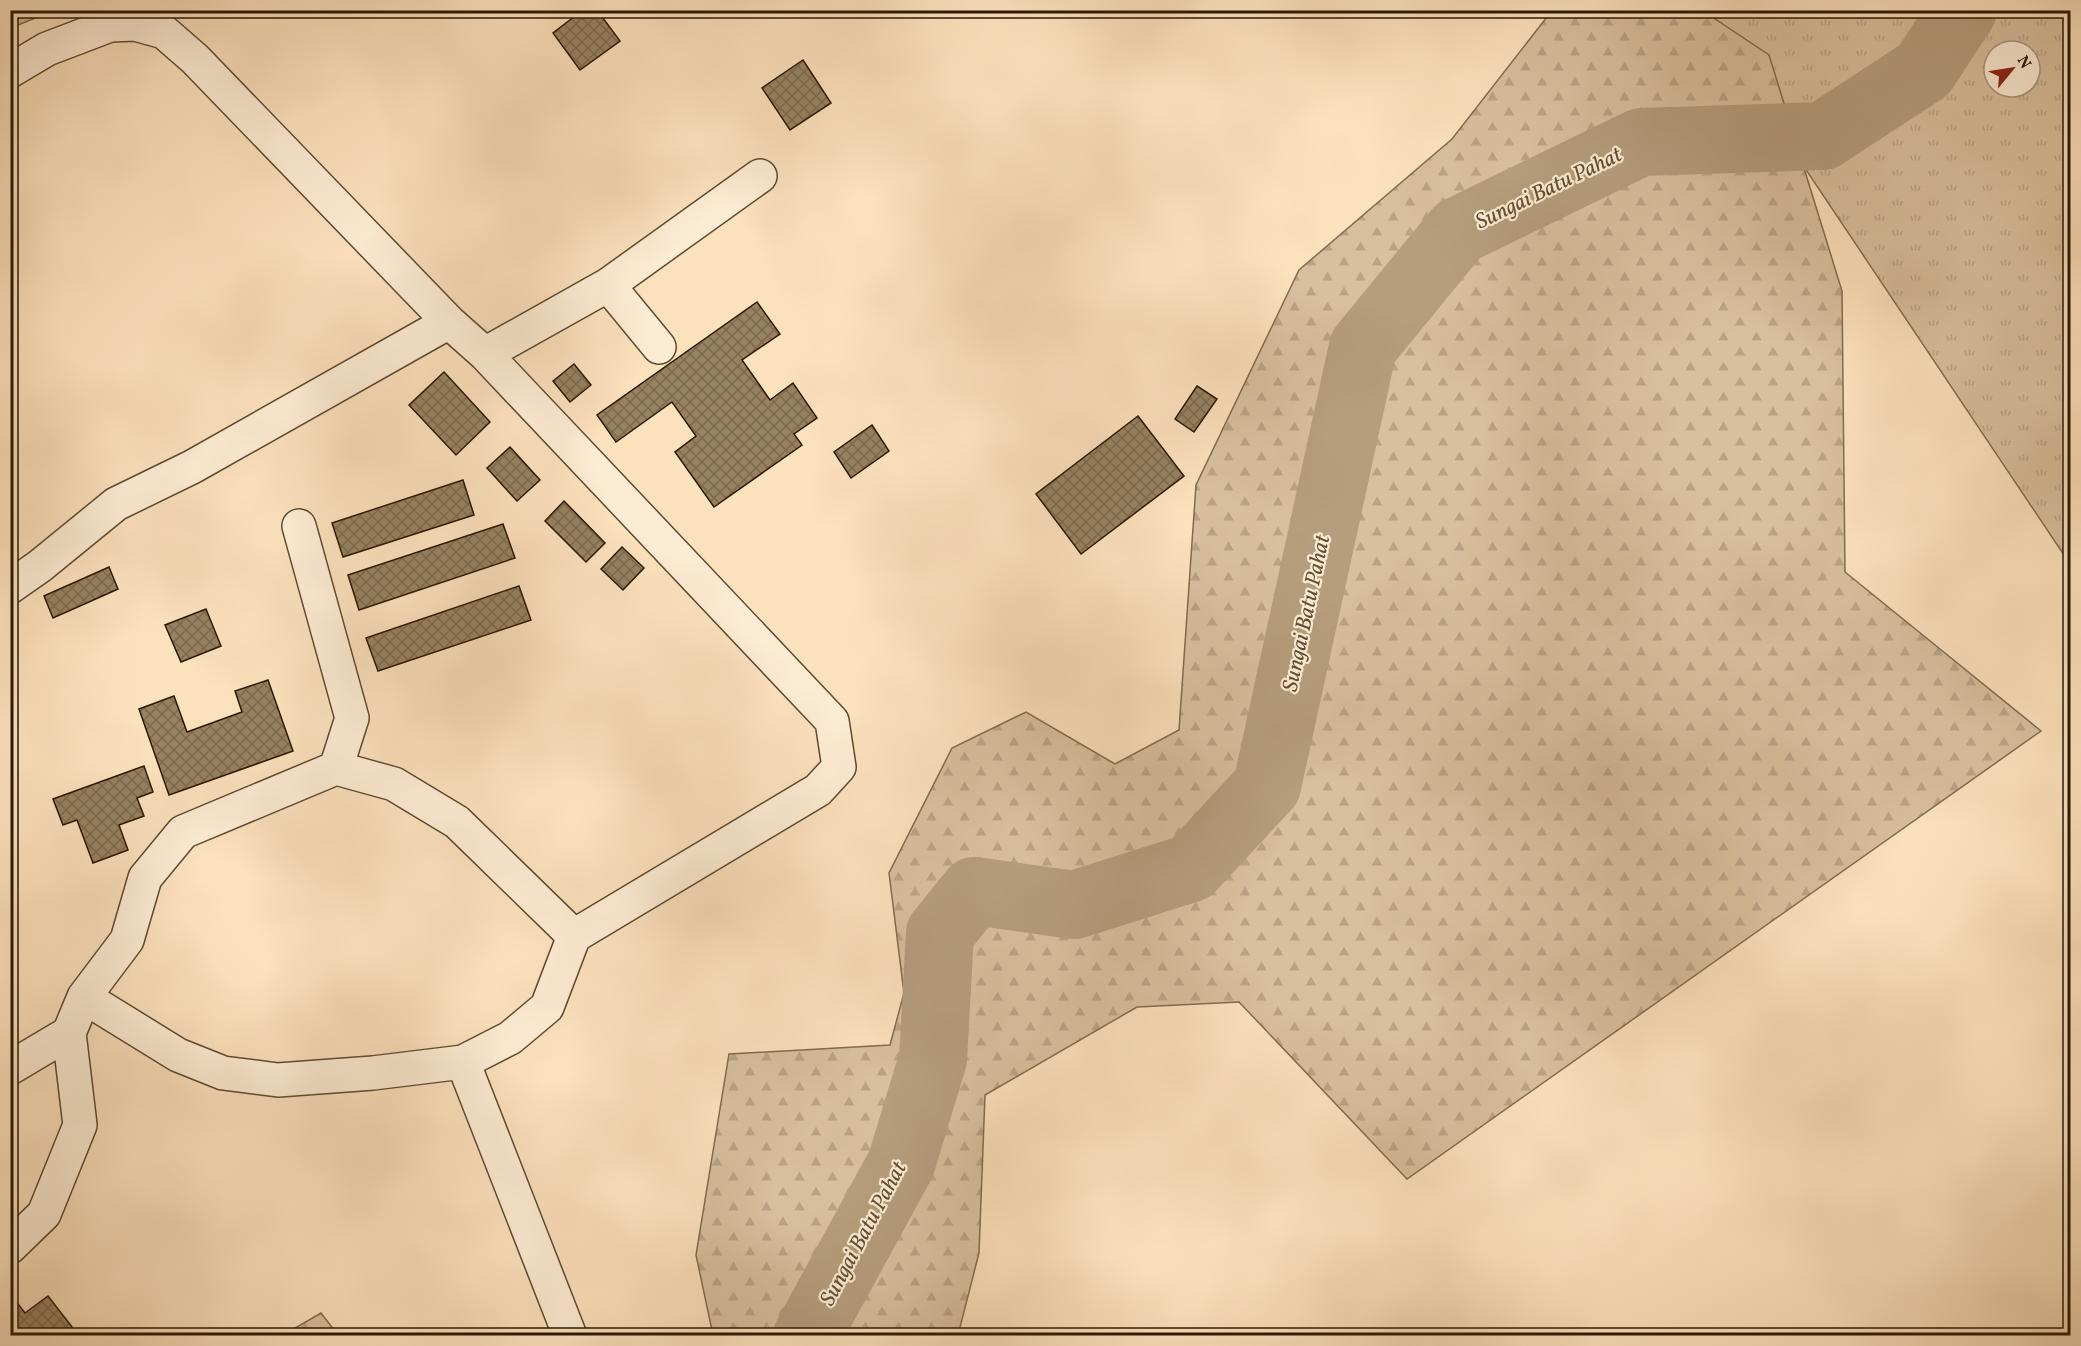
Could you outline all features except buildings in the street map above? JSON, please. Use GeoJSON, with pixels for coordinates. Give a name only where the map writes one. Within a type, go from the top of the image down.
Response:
{"type":"FeatureCollection","features":[{"type":"Feature","properties":{"kind":"lane"},"geometry":{"type":"LineString","coordinates":[[10,71],[47,49],[110,25],[135,24],[164,32],[195,59],[449,322],[485,354],[832,721],[839,767],[818,790],[574,936],[547,1007],[510,1038],[463,1062],[374,1073],[278,1080],[223,1073],[178,1055],[84,997]]}},
{"type":"Feature","properties":{"kind":"lane"},"geometry":{"type":"LineString","coordinates":[[485,354],[608,285],[760,176]]}},
{"type":"Feature","properties":{"kind":"lane"},"geometry":{"type":"LineString","coordinates":[[608,285],[659,347]]}},
{"type":"Feature","properties":{"kind":"lane"},"geometry":{"type":"LineString","coordinates":[[10,587],[40,566],[116,504],[192,467],[449,322]]}},
{"type":"Feature","properties":{"kind":"lane"},"geometry":{"type":"LineString","coordinates":[[299,526],[352,718],[336,768]]}},
{"type":"Feature","properties":{"kind":"lane"},"geometry":{"type":"LineString","coordinates":[[10,1247],[44,1214],[80,1125],[69,1034],[84,997],[127,940],[145,878],[183,832],[336,768],[394,784],[457,822],[574,936]]}},
{"type":"Feature","properties":{"kind":"lane"},"geometry":{"type":"LineString","coordinates":[[10,1068],[69,1034]]}},
{"type":"Feature","properties":{"kind":"lane"},"geometry":{"type":"LineString","coordinates":[[463,1062],[570,1335]]}},
{"type":"Feature","properties":{"kind":"green space"},"geometry":{"type":"Polygon","coordinates":[[[11,10],[48,10],[48,11],[11,28],[11,10]]]}},
{"type":"Feature","properties":{"kind":"green space"},"geometry":{"type":"Polygon","coordinates":[[[1555,10],[1703,11],[1769,55],[1842,291],[1845,572],[2041,731],[1407,1179],[1239,1002],[1137,1007],[985,1095],[979,1253],[958,1335],[713,1335],[696,1255],[729,1054],[890,1045],[904,993],[889,873],[952,748],[1026,712],[1115,764],[1179,730],[1196,485],[1299,270],[1452,139],[1550,13],[1555,10]]]}},
{"type":"Feature","properties":{"kind":"green space"},"geometry":{"type":"Polygon","coordinates":[[[1690,11],[2070,11],[2070,564],[1760,101],[1690,11]]]}},
{"type":"Feature","properties":{"kind":"green space"},"geometry":{"type":"Polygon","coordinates":[[[321,1313],[338,1335],[283,1335],[321,1313]]]}},
{"type":"Feature","properties":{"kind":"waterway","name":"Sungai Batu Pahat"},"geometry":{"type":"LineString","coordinates":[[807,1336],[901,1164],[933,1059],[940,933],[974,891],[1074,905],[1191,868],[1267,786],[1363,347],[1458,231],[1641,142],[1823,136],[1924,70],[1963,10]]}}]}
